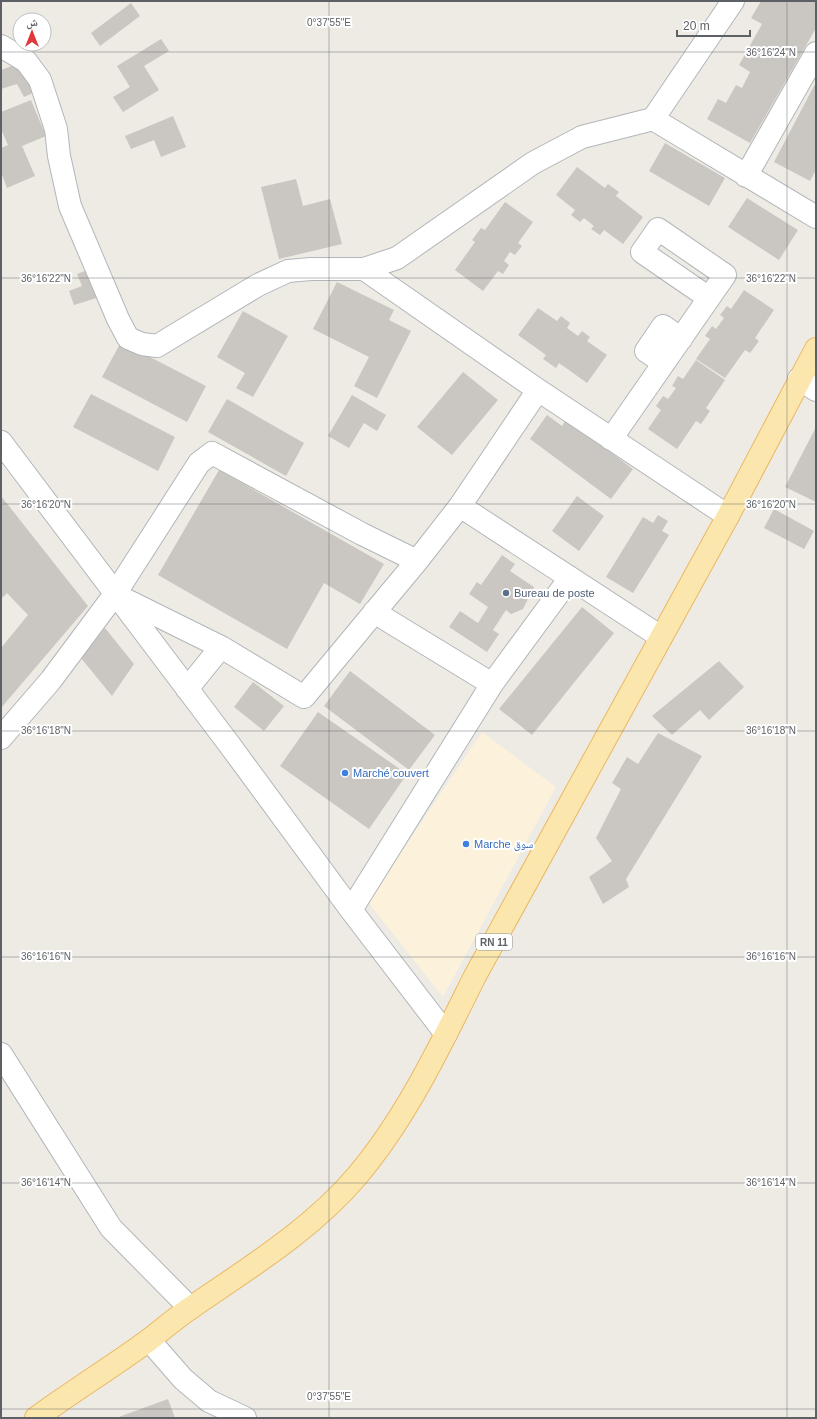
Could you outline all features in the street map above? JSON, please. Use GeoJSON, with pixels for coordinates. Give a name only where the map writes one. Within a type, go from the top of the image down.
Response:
{"type":"FeatureCollection","features":[{"type":"Feature","properties":{"kind":"main road","name":"RN 11"},"geometry":{"type":"LineString","coordinates":[[36,1418],[149,1340],[190,1308],[287,1241],[326,1209],[357,1177],[387,1138],[446,1034],[476,976],[728,516],[808,385],[816,349]]}},
{"type":"Feature","properties":{"kind":"street"},"geometry":{"type":"LineString","coordinates":[[1,46],[26,61],[40,80],[56,129],[59,156],[70,206],[118,319],[128,338],[142,344],[157,346],[258,285],[288,271],[364,269],[397,258],[532,163],[582,137],[653,119],[733,1]]}},
{"type":"Feature","properties":{"kind":"street"},"geometry":{"type":"LineString","coordinates":[[746,176],[816,52]]}},
{"type":"Feature","properties":{"kind":"street"},"geometry":{"type":"LineString","coordinates":[[653,119],[816,217]]}},
{"type":"Feature","properties":{"kind":"street"},"geometry":{"type":"LineString","coordinates":[[364,269],[538,390],[728,516]]}},
{"type":"Feature","properties":{"kind":"street"},"geometry":{"type":"LineString","coordinates":[[611,439],[664,363],[646,351],[663,326],[681,339],[709,298]]}},
{"type":"Feature","properties":{"kind":"street"},"geometry":{"type":"LineString","coordinates":[[116,594],[221,647],[304,697],[418,561],[460,506],[538,390]]}},
{"type":"Feature","properties":{"kind":"street"},"geometry":{"type":"LineString","coordinates":[[1,442],[351,910],[446,1034]]}},
{"type":"Feature","properties":{"kind":"street"},"geometry":{"type":"LineString","coordinates":[[1,738],[51,680],[116,594],[199,463],[212,453],[362,534],[418,561]]}},
{"type":"Feature","properties":{"kind":"street"},"geometry":{"type":"LineString","coordinates":[[460,506],[661,637]]}},
{"type":"Feature","properties":{"kind":"street"},"geometry":{"type":"LineString","coordinates":[[351,910],[492,684],[570,578]]}},
{"type":"Feature","properties":{"kind":"street"},"geometry":{"type":"LineString","coordinates":[[374,612],[492,684]]}},
{"type":"Feature","properties":{"kind":"street"},"geometry":{"type":"LineString","coordinates":[[187,689],[221,647]]}},
{"type":"Feature","properties":{"kind":"street"},"geometry":{"type":"LineString","coordinates":[[1,1054],[111,1228],[190,1308]]}},
{"type":"Feature","properties":{"kind":"street"},"geometry":{"type":"LineString","coordinates":[[149,1340],[183,1379],[209,1401],[245,1418]]}},
{"type":"Feature","properties":{"kind":"shaded area","name":"Marche سوق"},"geometry":{"type":"Polygon","coordinates":[[[482,732],[556,787],[443,997],[368,902],[482,732]]]}},
{"type":"Feature","properties":{"kind":"building"},"geometry":{"type":"Polygon","coordinates":[[[761,1],[816,1],[816,28],[750,143],[707,119],[718,99],[726,103],[736,85],[742,88],[750,72],[739,65],[762,24],[751,18],[761,1]]]}},
{"type":"Feature","properties":{"kind":"building"},"geometry":{"type":"Polygon","coordinates":[[[131,3],[140,16],[100,46],[91,33],[131,3]]]}},
{"type":"Feature","properties":{"kind":"building"},"geometry":{"type":"Polygon","coordinates":[[[161,39],[169,51],[144,66],[159,90],[123,112],[113,97],[130,87],[117,66],[161,39]]]}},
{"type":"Feature","properties":{"kind":"building"},"geometry":{"type":"Polygon","coordinates":[[[17,64],[35,92],[24,97],[17,84],[1,89],[1,70],[17,64]]]}},
{"type":"Feature","properties":{"kind":"building"},"geometry":{"type":"Polygon","coordinates":[[[816,82],[816,170],[810,181],[774,162],[816,82]]]}},
{"type":"Feature","properties":{"kind":"building"},"geometry":{"type":"Polygon","coordinates":[[[31,100],[46,136],[22,146],[35,176],[7,188],[1,172],[1,148],[8,145],[1,129],[1,112],[31,100]]]}},
{"type":"Feature","properties":{"kind":"building"},"geometry":{"type":"Polygon","coordinates":[[[173,116],[186,147],[161,157],[154,140],[131,149],[125,136],[173,116]]]}},
{"type":"Feature","properties":{"kind":"building"},"geometry":{"type":"Polygon","coordinates":[[[665,143],[725,178],[709,206],[649,171],[665,143]]]}},
{"type":"Feature","properties":{"kind":"building"},"geometry":{"type":"Polygon","coordinates":[[[577,167],[605,188],[608,184],[619,192],[616,196],[643,217],[623,244],[604,230],[600,235],[591,229],[594,226],[584,218],[580,222],[571,215],[575,210],[556,195],[577,167]]]}},
{"type":"Feature","properties":{"kind":"building"},"geometry":{"type":"Polygon","coordinates":[[[296,179],[303,206],[330,199],[342,244],[279,259],[261,187],[296,179]]]}},
{"type":"Feature","properties":{"kind":"building"},"geometry":{"type":"Polygon","coordinates":[[[747,198],[798,230],[779,260],[728,227],[747,198]]]}},
{"type":"Feature","properties":{"kind":"building"},"geometry":{"type":"Polygon","coordinates":[[[505,202],[533,222],[518,243],[522,246],[515,255],[510,252],[504,261],[509,265],[503,274],[498,271],[483,291],[455,270],[475,242],[472,240],[481,228],[485,230],[505,202]]]}},
{"type":"Feature","properties":{"kind":"building"},"geometry":{"type":"Polygon","coordinates":[[[93,268],[103,296],[74,305],[69,291],[82,286],[77,274],[93,268]]]}},
{"type":"Feature","properties":{"kind":"building"},"geometry":{"type":"Polygon","coordinates":[[[337,282],[394,310],[389,320],[411,331],[377,398],[354,386],[369,357],[313,329],[337,282]]]}},
{"type":"Feature","properties":{"kind":"building"},"geometry":{"type":"Polygon","coordinates":[[[744,290],[774,310],[755,338],[759,341],[750,353],[745,350],[725,378],[696,359],[710,339],[705,336],[712,326],[716,329],[724,318],[720,315],[727,306],[731,309],[744,290]]]}},
{"type":"Feature","properties":{"kind":"building"},"geometry":{"type":"Polygon","coordinates":[[[538,308],[557,321],[561,316],[570,323],[567,328],[578,336],[582,331],[590,337],[587,341],[607,355],[587,383],[559,363],[556,368],[543,359],[546,355],[518,335],[538,308]]]}},
{"type":"Feature","properties":{"kind":"building"},"geometry":{"type":"Polygon","coordinates":[[[243,311],[288,336],[253,397],[236,388],[245,373],[217,357],[243,311]]]}},
{"type":"Feature","properties":{"kind":"building"},"geometry":{"type":"Polygon","coordinates":[[[121,342],[206,386],[187,422],[102,377],[121,342]]]}},
{"type":"Feature","properties":{"kind":"building"},"geometry":{"type":"Polygon","coordinates":[[[696,360],[725,380],[706,408],[710,411],[701,424],[696,421],[677,449],[648,429],[661,410],[656,406],[663,396],[668,399],[676,388],[672,386],[678,376],[683,379],[696,360]]]}},
{"type":"Feature","properties":{"kind":"building"},"geometry":{"type":"Polygon","coordinates":[[[463,372],[498,400],[452,455],[417,427],[463,372]]]}},
{"type":"Feature","properties":{"kind":"building"},"geometry":{"type":"Polygon","coordinates":[[[91,394],[175,437],[158,471],[73,427],[91,394]]]}},
{"type":"Feature","properties":{"kind":"building"},"geometry":{"type":"Polygon","coordinates":[[[352,395],[386,415],[377,431],[364,423],[349,448],[328,436],[352,395]]]}},
{"type":"Feature","properties":{"kind":"building"},"geometry":{"type":"Polygon","coordinates":[[[227,399],[304,443],[286,476],[208,432],[227,399]]]}},
{"type":"Feature","properties":{"kind":"building"},"geometry":{"type":"Polygon","coordinates":[[[547,415],[562,426],[566,419],[633,469],[611,499],[530,439],[547,415]]]}},
{"type":"Feature","properties":{"kind":"building"},"geometry":{"type":"Polygon","coordinates":[[[816,427],[816,502],[785,487],[816,427]]]}},
{"type":"Feature","properties":{"kind":"building"},"geometry":{"type":"Polygon","coordinates":[[[219,470],[384,564],[360,604],[324,583],[287,649],[158,575],[219,470]]]}},
{"type":"Feature","properties":{"kind":"building"},"geometry":{"type":"Polygon","coordinates":[[[1,496],[88,606],[1,708],[1,648],[28,615],[7,593],[1,599],[1,496]]]}},
{"type":"Feature","properties":{"kind":"building"},"geometry":{"type":"Polygon","coordinates":[[[577,496],[604,516],[579,551],[552,531],[577,496]]]}},
{"type":"Feature","properties":{"kind":"building"},"geometry":{"type":"Polygon","coordinates":[[[774,509],[814,531],[804,549],[764,528],[774,509]]]}},
{"type":"Feature","properties":{"kind":"building"},"geometry":{"type":"Polygon","coordinates":[[[658,515],[668,521],[662,531],[669,535],[633,593],[606,577],[643,517],[653,523],[658,515]]]}},
{"type":"Feature","properties":{"kind":"building"},"geometry":{"type":"Polygon","coordinates":[[[502,555],[515,564],[510,571],[534,587],[523,609],[511,614],[506,610],[493,630],[499,634],[487,652],[449,627],[460,611],[478,623],[488,607],[469,594],[477,582],[481,585],[502,555]]]}},
{"type":"Feature","properties":{"kind":"building"},"geometry":{"type":"Polygon","coordinates":[[[582,607],[614,633],[532,735],[499,709],[582,607]]]}},
{"type":"Feature","properties":{"kind":"building"},"geometry":{"type":"Polygon","coordinates":[[[105,628],[134,664],[112,696],[81,658],[105,628]]]}},
{"type":"Feature","properties":{"kind":"building"},"geometry":{"type":"Polygon","coordinates":[[[719,661],[744,687],[709,720],[700,710],[672,735],[652,716],[719,661]]]}},
{"type":"Feature","properties":{"kind":"building"},"geometry":{"type":"Polygon","coordinates":[[[350,671],[435,735],[409,770],[324,706],[350,671]]]}},
{"type":"Feature","properties":{"kind":"building"},"geometry":{"type":"Polygon","coordinates":[[[253,682],[284,706],[264,731],[234,707],[253,682]]]}},
{"type":"Feature","properties":{"kind":"building"},"geometry":{"type":"Polygon","coordinates":[[[318,712],[407,774],[369,829],[280,766],[318,712]]]}},
{"type":"Feature","properties":{"kind":"building"},"geometry":{"type":"Polygon","coordinates":[[[658,733],[702,756],[626,879],[629,887],[603,904],[589,877],[612,861],[596,838],[621,789],[612,783],[627,757],[638,764],[658,733]]]}},
{"type":"Feature","properties":{"kind":"building"},"geometry":{"type":"Polygon","coordinates":[[[168,1399],[175,1418],[116,1418],[168,1399]]]}},
{"type":"Feature","properties":{"kind":"place","name":"Bureau de poste"},"geometry":{"type":"Point","coordinates":[506,593]}},
{"type":"Feature","properties":{"kind":"place","name":"Marché couvert"},"geometry":{"type":"Point","coordinates":[345,773]}},
{"type":"Feature","properties":{"kind":"place","name":"Marche سوق"},"geometry":{"type":"Point","coordinates":[466,844]}}]}
